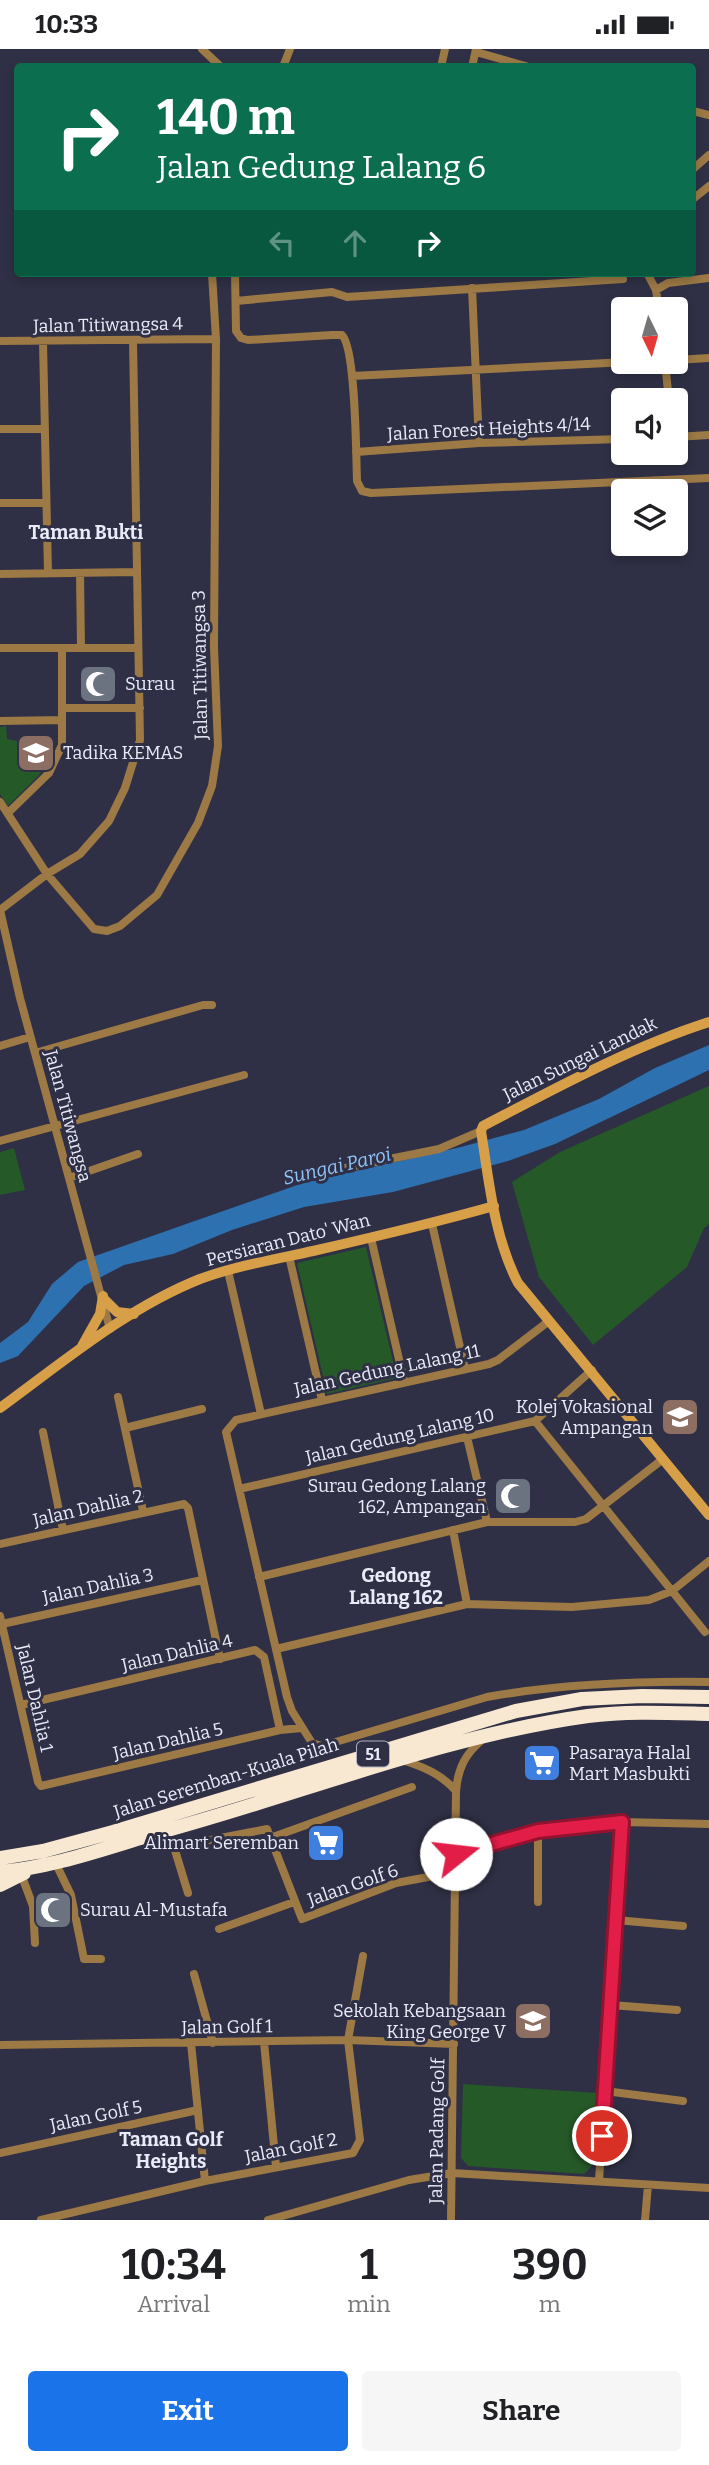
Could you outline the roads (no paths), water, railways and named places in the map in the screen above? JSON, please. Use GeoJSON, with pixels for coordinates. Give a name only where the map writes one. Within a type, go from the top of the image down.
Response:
{"type":"FeatureCollection","features":[{"type":"Feature","properties":{"kind":"highway","name":"Jalan Seremban-Kuala Pilah"},"geometry":{"type":"LineString","coordinates":[[0,1858],[43,1851],[516,1711],[582,1699],[709,1697]]}},
{"type":"Feature","properties":{"kind":"highway","name":"Jalan Seremban-Kuala Pilah"},"geometry":{"type":"LineString","coordinates":[[0,1872],[50,1863],[123,1843],[488,1735],[589,1716],[640,1712],[709,1714]]}},
{"type":"Feature","properties":{"kind":"highway"},"geometry":{"type":"LineString","coordinates":[[77,1841],[81,1847],[113,1840],[123,1843]]}},
{"type":"Feature","properties":{"kind":"highway"},"geometry":{"type":"LineString","coordinates":[[0,1885],[50,1863]]}},
{"type":"Feature","properties":{"kind":"street"},"geometry":{"type":"LineString","coordinates":[[202,49],[216,63]]}},
{"type":"Feature","properties":{"kind":"street"},"geometry":{"type":"LineString","coordinates":[[476,50],[517,63]]}},
{"type":"Feature","properties":{"kind":"street","name":"Jalan Titiwangsa 3"},"geometry":{"type":"LineString","coordinates":[[47,874],[94,929],[107,931],[120,926],[157,895],[198,823],[212,786],[218,746],[214,647],[216,339],[212,277]]}},
{"type":"Feature","properties":{"kind":"street"},"geometry":{"type":"LineString","coordinates":[[235,277],[236,331],[241,338],[248,340],[342,335],[348,341],[357,481],[362,491],[371,493],[709,478]]}},
{"type":"Feature","properties":{"kind":"street"},"geometry":{"type":"LineString","coordinates":[[649,277],[657,297]]}},
{"type":"Feature","properties":{"kind":"street"},"geometry":{"type":"LineString","coordinates":[[665,277],[668,282]]}},
{"type":"Feature","properties":{"kind":"street"},"geometry":{"type":"LineString","coordinates":[[656,290],[668,282],[709,278]]}},
{"type":"Feature","properties":{"kind":"street"},"geometry":{"type":"LineString","coordinates":[[236,301],[332,292],[347,297],[623,279]]}},
{"type":"Feature","properties":{"kind":"street"},"geometry":{"type":"LineString","coordinates":[[472,288],[479,443]]}},
{"type":"Feature","properties":{"kind":"street","name":"Jalan Titiwangsa 4"},"geometry":{"type":"LineString","coordinates":[[0,341],[216,339]]}},
{"type":"Feature","properties":{"kind":"street"},"geometry":{"type":"LineString","coordinates":[[0,910],[47,874],[80,854],[109,821],[125,788],[140,740],[133,340]]}},
{"type":"Feature","properties":{"kind":"street"},"geometry":{"type":"LineString","coordinates":[[43,342],[48,573]]}},
{"type":"Feature","properties":{"kind":"street"},"geometry":{"type":"LineString","coordinates":[[688,359],[709,358]]}},
{"type":"Feature","properties":{"kind":"street"},"geometry":{"type":"LineString","coordinates":[[352,376],[611,363]]}},
{"type":"Feature","properties":{"kind":"street"},"geometry":{"type":"LineString","coordinates":[[0,429],[45,429]]}},
{"type":"Feature","properties":{"kind":"street"},"geometry":{"type":"LineString","coordinates":[[688,436],[709,435]]}},
{"type":"Feature","properties":{"kind":"street","name":"Jalan Forest Heights 4/14"},"geometry":{"type":"LineString","coordinates":[[356,452],[479,443],[611,439]]}},
{"type":"Feature","properties":{"kind":"street"},"geometry":{"type":"LineString","coordinates":[[0,503],[46,503]]}},
{"type":"Feature","properties":{"kind":"street"},"geometry":{"type":"LineString","coordinates":[[0,574],[136,572]]}},
{"type":"Feature","properties":{"kind":"street"},"geometry":{"type":"LineString","coordinates":[[80,573],[81,648]]}},
{"type":"Feature","properties":{"kind":"street"},"geometry":{"type":"LineString","coordinates":[[0,648],[138,649]]}},
{"type":"Feature","properties":{"kind":"street"},"geometry":{"type":"LineString","coordinates":[[8,813],[49,773],[62,745],[62,648]]}},
{"type":"Feature","properties":{"kind":"street"},"geometry":{"type":"LineString","coordinates":[[62,708],[140,708]]}},
{"type":"Feature","properties":{"kind":"street"},"geometry":{"type":"LineString","coordinates":[[0,721],[62,720]]}},
{"type":"Feature","properties":{"kind":"street"},"geometry":{"type":"LineString","coordinates":[[0,802],[47,874]]}},
{"type":"Feature","properties":{"kind":"street","name":"Jalan Titiwangsa"},"geometry":{"type":"LineString","coordinates":[[0,910],[4,952],[90,1248],[110,1329]]}},
{"type":"Feature","properties":{"kind":"street"},"geometry":{"type":"LineString","coordinates":[[35,1053],[212,1005]]}},
{"type":"Feature","properties":{"kind":"street","name":"Jalan Sungai Landak"},"geometry":{"type":"LineString","coordinates":[[482,1137],[483,1126],[661,1039],[709,1022]]}},
{"type":"Feature","properties":{"kind":"street"},"geometry":{"type":"LineString","coordinates":[[0,1046],[30,1037]]}},
{"type":"Feature","properties":{"kind":"street"},"geometry":{"type":"LineString","coordinates":[[0,1141],[244,1075]]}},
{"type":"Feature","properties":{"kind":"street"},"geometry":{"type":"LineString","coordinates":[[340,1169],[439,1149],[482,1137],[494,1206],[511,1270],[518,1283],[709,1515]]}},
{"type":"Feature","properties":{"kind":"street"},"geometry":{"type":"LineString","coordinates":[[69,1178],[138,1154]]}},
{"type":"Feature","properties":{"kind":"street","name":"Persiaran Dato' Wan"},"geometry":{"type":"LineString","coordinates":[[0,1408],[110,1329],[200,1280],[289,1256],[432,1224],[494,1206]]}},
{"type":"Feature","properties":{"kind":"street"},"geometry":{"type":"LineString","coordinates":[[432,1224],[465,1369]]}},
{"type":"Feature","properties":{"kind":"street"},"geometry":{"type":"LineString","coordinates":[[371,1238],[404,1381]]}},
{"type":"Feature","properties":{"kind":"street"},"geometry":{"type":"LineString","coordinates":[[289,1256],[322,1400]]}},
{"type":"Feature","properties":{"kind":"street"},"geometry":{"type":"LineString","coordinates":[[228,1271],[261,1414]]}},
{"type":"Feature","properties":{"kind":"street"},"geometry":{"type":"LineString","coordinates":[[104,1298],[117,1312],[134,1314]]}},
{"type":"Feature","properties":{"kind":"street"},"geometry":{"type":"LineString","coordinates":[[79,1350],[100,1314],[104,1298]]}},
{"type":"Feature","properties":{"kind":"street","name":"Jalan Gedung Lalang 11"},"geometry":{"type":"LineString","coordinates":[[239,1489],[226,1432],[236,1420],[498,1360],[549,1321]]}},
{"type":"Feature","properties":{"kind":"street","name":"Jalan Gedung Lalang 10"},"geometry":{"type":"LineString","coordinates":[[239,1489],[535,1422],[592,1370]]}},
{"type":"Feature","properties":{"kind":"street"},"geometry":{"type":"LineString","coordinates":[[118,1397],[143,1511]]}},
{"type":"Feature","properties":{"kind":"street"},"geometry":{"type":"LineString","coordinates":[[125,1428],[202,1409]]}},
{"type":"Feature","properties":{"kind":"street"},"geometry":{"type":"LineString","coordinates":[[535,1422],[705,1632]]}},
{"type":"Feature","properties":{"kind":"street"},"geometry":{"type":"LineString","coordinates":[[43,1432],[63,1530]]}},
{"type":"Feature","properties":{"kind":"street"},"geometry":{"type":"LineString","coordinates":[[467,1437],[487,1522]]}},
{"type":"Feature","properties":{"kind":"street"},"geometry":{"type":"LineString","coordinates":[[259,1577],[487,1522],[575,1522],[586,1519],[663,1459]]}},
{"type":"Feature","properties":{"kind":"street"},"geometry":{"type":"LineString","coordinates":[[239,1489],[287,1697],[312,1743],[322,1746],[487,1697],[512,1693],[612,1683],[709,1682]]}},
{"type":"Feature","properties":{"kind":"street","name":"Jalan Dahlia 2"},"geometry":{"type":"LineString","coordinates":[[0,1544],[184,1504],[188,1508],[202,1580]]}},
{"type":"Feature","properties":{"kind":"street"},"geometry":{"type":"LineString","coordinates":[[453,1530],[467,1604]]}},
{"type":"Feature","properties":{"kind":"street"},"geometry":{"type":"LineString","coordinates":[[276,1649],[467,1604],[572,1607],[649,1600],[672,1591],[709,1561]]}},
{"type":"Feature","properties":{"kind":"street"},"geometry":{"type":"LineString","coordinates":[[202,1580],[220,1659]]}},
{"type":"Feature","properties":{"kind":"street","name":"Jalan Dahlia 3"},"geometry":{"type":"LineString","coordinates":[[1,1620],[202,1580]]}},
{"type":"Feature","properties":{"kind":"street","name":"Jalan Dahlia 1"},"geometry":{"type":"LineString","coordinates":[[1,1620],[41,1786]]}},
{"type":"Feature","properties":{"kind":"street","name":"Jalan Dahlia 4"},"geometry":{"type":"LineString","coordinates":[[21,1705],[255,1650],[264,1657],[280,1730]]}},
{"type":"Feature","properties":{"kind":"street"},"geometry":{"type":"LineString","coordinates":[[512,1693],[516,1711]]}},
{"type":"Feature","properties":{"kind":"street","name":"Jalan Dahlia 5"},"geometry":{"type":"LineString","coordinates":[[41,1786],[280,1730],[302,1728]]}},
{"type":"Feature","properties":{"kind":"street","name":"Jalan Padang Golf"},"geometry":{"type":"LineString","coordinates":[[451,2220],[457,1776],[462,1760],[488,1735]]}},
{"type":"Feature","properties":{"kind":"street"},"geometry":{"type":"LineString","coordinates":[[402,1760],[428,1769],[447,1781],[456,1791]]}},
{"type":"Feature","properties":{"kind":"street"},"geometry":{"type":"LineString","coordinates":[[157,1833],[162,1842],[174,1847],[268,1834],[412,1787]]}},
{"type":"Feature","properties":{"kind":"street"},"geometry":{"type":"LineString","coordinates":[[456,1854],[538,1831],[622,1822],[709,1823]]}},
{"type":"Feature","properties":{"kind":"street"},"geometry":{"type":"LineString","coordinates":[[599,2181],[622,1822]]}},
{"type":"Feature","properties":{"kind":"street"},"geometry":{"type":"LineString","coordinates":[[538,1831],[538,1902]]}},
{"type":"Feature","properties":{"kind":"street"},"geometry":{"type":"LineString","coordinates":[[219,1929],[294,1902],[268,1834]]}},
{"type":"Feature","properties":{"kind":"street"},"geometry":{"type":"LineString","coordinates":[[174,1847],[188,1893]]}},
{"type":"Feature","properties":{"kind":"street"},"geometry":{"type":"LineString","coordinates":[[50,1863],[71,1895],[85,1959],[101,1959]]}},
{"type":"Feature","properties":{"kind":"street","name":"Jalan Golf 6"},"geometry":{"type":"LineString","coordinates":[[294,1902],[302,1919],[396,1884],[456,1872]]}},
{"type":"Feature","properties":{"kind":"street"},"geometry":{"type":"LineString","coordinates":[[21,1874],[33,1906],[36,1943]]}},
{"type":"Feature","properties":{"kind":"street"},"geometry":{"type":"LineString","coordinates":[[616,1920],[683,1926]]}},
{"type":"Feature","properties":{"kind":"street"},"geometry":{"type":"LineString","coordinates":[[348,2040],[363,1956]]}},
{"type":"Feature","properties":{"kind":"street"},"geometry":{"type":"LineString","coordinates":[[194,1975],[213,2043]]}},
{"type":"Feature","properties":{"kind":"street"},"geometry":{"type":"LineString","coordinates":[[611,2005],[677,2010]]}},
{"type":"Feature","properties":{"kind":"street","name":"Jalan Golf 1"},"geometry":{"type":"LineString","coordinates":[[0,2045],[348,2040],[454,2044]]}},
{"type":"Feature","properties":{"kind":"street","name":"Jalan Golf 2"},"geometry":{"type":"LineString","coordinates":[[41,2220],[205,2181],[353,2153],[360,2140],[348,2040]]}},
{"type":"Feature","properties":{"kind":"street"},"geometry":{"type":"LineString","coordinates":[[264,2042],[276,2167]]}},
{"type":"Feature","properties":{"kind":"street"},"geometry":{"type":"LineString","coordinates":[[191,2043],[205,2181]]}},
{"type":"Feature","properties":{"kind":"street"},"geometry":{"type":"LineString","coordinates":[[605,2091],[683,2101]]}},
{"type":"Feature","properties":{"kind":"street","name":"Jalan Golf 5"},"geometry":{"type":"LineString","coordinates":[[0,2153],[198,2110]]}},
{"type":"Feature","properties":{"kind":"street"},"geometry":{"type":"LineString","coordinates":[[268,2220],[409,2181],[452,2173],[709,2188]]}},
{"type":"Feature","properties":{"kind":"street"},"geometry":{"type":"LineString","coordinates":[[645,2220],[648,2185]]}},
{"type":"Feature","properties":{"kind":"water"},"geometry":{"type":"Polygon","coordinates":[[[709,1045],[709,1070],[555,1144],[508,1161],[393,1192],[304,1207],[232,1230],[173,1254],[124,1265],[84,1286],[18,1356],[0,1363],[0,1343],[28,1322],[52,1284],[78,1262],[303,1183],[524,1130],[599,1099],[655,1068],[709,1045]]]}},
{"type":"Feature","properties":{"kind":"place","name":"Surau"},"geometry":{"type":"Point","coordinates":[98,684]}},
{"type":"Feature","properties":{"kind":"place","name":"Tadika KEMAS"},"geometry":{"type":"Point","coordinates":[36,753]}},
{"type":"Feature","properties":{"kind":"place","name":"Kolej Vokasional Ampangan"},"geometry":{"type":"Point","coordinates":[680,1417]}},
{"type":"Feature","properties":{"kind":"place","name":"Surau Gedong Lalang 162, Ampangan"},"geometry":{"type":"Point","coordinates":[513,1496]}},
{"type":"Feature","properties":{"kind":"place","name":"Pasaraya Halal Mart Masbukti"},"geometry":{"type":"Point","coordinates":[542,1763]}},
{"type":"Feature","properties":{"kind":"place","name":"Alimart Seremban"},"geometry":{"type":"Point","coordinates":[326,1843]}},
{"type":"Feature","properties":{"kind":"place","name":"Surau Al-Mustafa"},"geometry":{"type":"Point","coordinates":[53,1910]}},
{"type":"Feature","properties":{"kind":"place","name":"Sekolah Kebangsaan King George V"},"geometry":{"type":"Point","coordinates":[533,2021]}},
{"type":"Feature","properties":{"kind":"district","name":"Taman Bukti"},"geometry":{"type":"Point","coordinates":[86,532]}},
{"type":"Feature","properties":{"kind":"district","name":"Gedong Lalang 162"},"geometry":{"type":"Point","coordinates":[396,1586]}},
{"type":"Feature","properties":{"kind":"district","name":"Taman Golf Heights"},"geometry":{"type":"Point","coordinates":[171,2150]}},
{"type":"Feature","properties":{"kind":"water label","name":"Sungai Paroi"},"geometry":{"type":"Point","coordinates":[337,1166]}}]}
